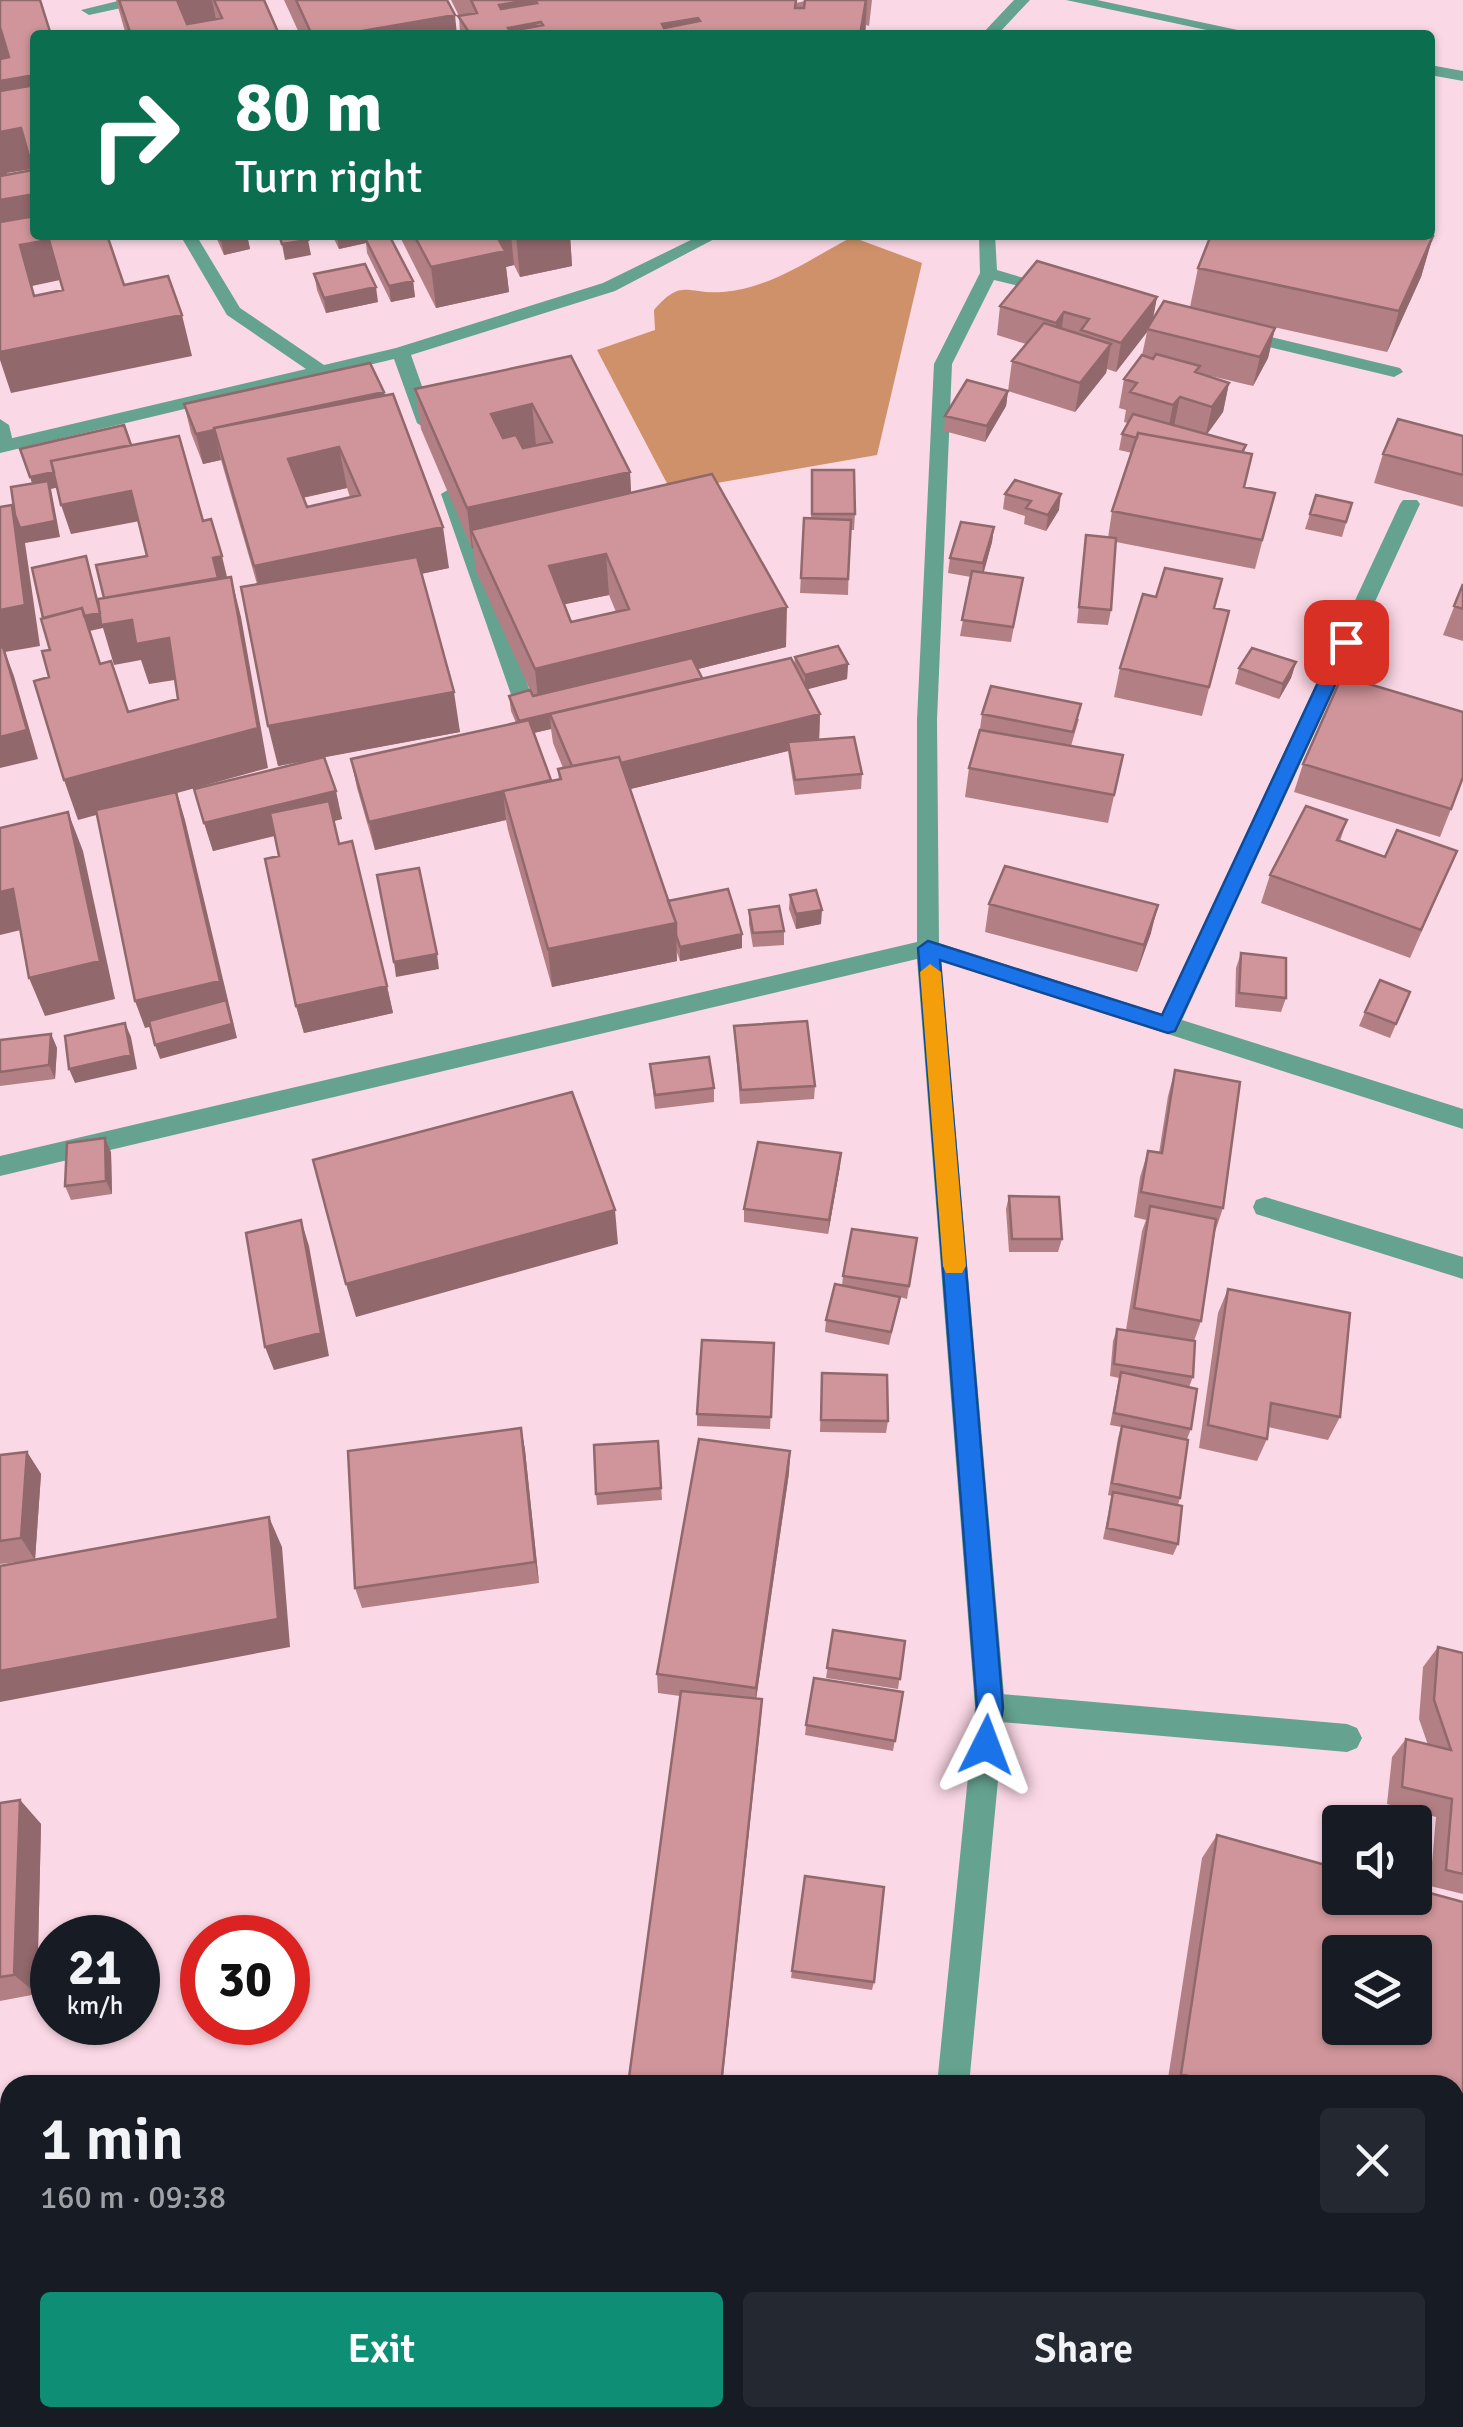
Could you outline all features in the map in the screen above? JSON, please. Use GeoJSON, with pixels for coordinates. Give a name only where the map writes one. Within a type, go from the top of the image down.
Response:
{"type":"FeatureCollection","features":[{"type":"Feature","properties":{"kind":"street"},"geometry":{"type":"LineString","coordinates":[[90,11],[150,0]]}},
{"type":"Feature","properties":{"kind":"street"},"geometry":{"type":"LineString","coordinates":[[994,30],[1022,0]]}},
{"type":"Feature","properties":{"kind":"street"},"geometry":{"type":"LineString","coordinates":[[1074,0],[1228,30]]}},
{"type":"Feature","properties":{"kind":"street"},"geometry":{"type":"LineString","coordinates":[[1152,15],[1162,0]]}},
{"type":"Feature","properties":{"kind":"street"},"geometry":{"type":"LineString","coordinates":[[1435,71],[1463,76]]}},
{"type":"Feature","properties":{"kind":"street"},"geometry":{"type":"LineString","coordinates":[[191,240],[233,311],[321,371]]}},
{"type":"Feature","properties":{"kind":"street"},"geometry":{"type":"LineString","coordinates":[[0,426],[2,447],[401,352],[609,287],[704,240]]}},
{"type":"Feature","properties":{"kind":"street"},"geometry":{"type":"LineString","coordinates":[[954,2075],[990,1708],[928,948],[927,720],[943,364],[989,273],[987,240]]}},
{"type":"Feature","properties":{"kind":"street"},"geometry":{"type":"LineString","coordinates":[[989,273],[1066,292]]}},
{"type":"Feature","properties":{"kind":"street"},"geometry":{"type":"LineString","coordinates":[[1220,330],[1394,372]]}},
{"type":"Feature","properties":{"kind":"street"},"geometry":{"type":"LineString","coordinates":[[401,352],[433,444]]}},
{"type":"Feature","properties":{"kind":"street"},"geometry":{"type":"LineString","coordinates":[[446,480],[523,700]]}},
{"type":"Feature","properties":{"kind":"street"},"geometry":{"type":"LineString","coordinates":[[1168,1025],[1410,504]]}},
{"type":"Feature","properties":{"kind":"street"},"geometry":{"type":"LineString","coordinates":[[0,1166],[928,948],[1463,1119]]}},
{"type":"Feature","properties":{"kind":"street"},"geometry":{"type":"LineString","coordinates":[[1265,1207],[1463,1268]]}},
{"type":"Feature","properties":{"kind":"street"},"geometry":{"type":"LineString","coordinates":[[990,1708],[1347,1738]]}},
{"type":"Feature","properties":{"kind":"shaded area"},"geometry":{"type":"Polygon","coordinates":[[[847,240],[860,240],[922,263],[877,455],[671,491],[597,350],[655,330],[654,310],[679,291],[740,290],[790,271],[847,240]]]}},
{"type":"Feature","properties":{"kind":"building"},"geometry":{"type":"Polygon","coordinates":[[[0,0],[40,0],[49,30],[30,30],[30,76],[0,81],[0,59],[9,57],[0,27],[0,0]]]}},
{"type":"Feature","properties":{"kind":"building"},"geometry":{"type":"Polygon","coordinates":[[[119,0],[177,0],[187,24],[222,18],[214,0],[264,0],[277,30],[129,30],[119,0]]]}},
{"type":"Feature","properties":{"kind":"building"},"geometry":{"type":"Polygon","coordinates":[[[296,0],[447,0],[455,15],[368,30],[310,30],[296,0]]]}},
{"type":"Feature","properties":{"kind":"building"},"geometry":{"type":"Polygon","coordinates":[[[471,0],[530,0],[499,5],[501,9],[537,3],[535,0],[796,0],[795,8],[804,8],[805,0],[866,0],[861,30],[516,30],[543,25],[541,22],[509,30],[468,30],[458,16],[477,13],[471,0]],[[698,18],[662,24],[664,28],[700,21],[698,18]]]}},
{"type":"Feature","properties":{"kind":"building"},"geometry":{"type":"Polygon","coordinates":[[[30,86],[30,160],[21,128],[0,132],[0,91],[30,86]]]}},
{"type":"Feature","properties":{"kind":"building"},"geometry":{"type":"Polygon","coordinates":[[[30,171],[30,195],[0,200],[0,176],[30,171]]]}},
{"type":"Feature","properties":{"kind":"building"},"geometry":{"type":"Polygon","coordinates":[[[30,217],[30,240],[49,240],[109,240],[124,285],[168,276],[182,315],[0,352],[0,222],[30,217]],[[49,240],[20,245],[34,296],[63,290],[49,240]]]}},
{"type":"Feature","properties":{"kind":"building"},"geometry":{"type":"Polygon","coordinates":[[[366,240],[392,240],[413,281],[389,286],[366,240]]]}},
{"type":"Feature","properties":{"kind":"building"},"geometry":{"type":"Polygon","coordinates":[[[417,240],[499,240],[505,251],[431,267],[417,240]]]}},
{"type":"Feature","properties":{"kind":"building"},"geometry":{"type":"Polygon","coordinates":[[[1209,240],[1431,240],[1399,311],[1198,268],[1209,240]]]}},
{"type":"Feature","properties":{"kind":"building"},"geometry":{"type":"Polygon","coordinates":[[[1037,261],[1157,297],[1121,343],[1081,330],[1089,319],[1064,312],[1056,323],[1000,306],[1037,261]]]}},
{"type":"Feature","properties":{"kind":"building"},"geometry":{"type":"Polygon","coordinates":[[[365,264],[376,287],[324,298],[314,274],[365,264]]]}},
{"type":"Feature","properties":{"kind":"building"},"geometry":{"type":"Polygon","coordinates":[[[1164,301],[1275,328],[1260,357],[1147,329],[1164,301]]]}},
{"type":"Feature","properties":{"kind":"building"},"geometry":{"type":"Polygon","coordinates":[[[1044,323],[1111,344],[1080,383],[1012,361],[1044,323]]]}},
{"type":"Feature","properties":{"kind":"building"},"geometry":{"type":"Polygon","coordinates":[[[1156,354],[1200,366],[1195,372],[1229,383],[1212,407],[1180,397],[1173,405],[1130,392],[1137,383],[1124,379],[1142,355],[1153,359],[1156,354]]]}},
{"type":"Feature","properties":{"kind":"building"},"geometry":{"type":"Polygon","coordinates":[[[571,356],[630,472],[467,508],[415,389],[571,356]],[[532,404],[491,414],[503,438],[516,435],[523,448],[552,442],[532,404]]]}},
{"type":"Feature","properties":{"kind":"building"},"geometry":{"type":"Polygon","coordinates":[[[370,363],[384,392],[196,434],[184,404],[370,363]]]}},
{"type":"Feature","properties":{"kind":"building"},"geometry":{"type":"Polygon","coordinates":[[[967,380],[1008,391],[987,426],[945,416],[967,380]]]}},
{"type":"Feature","properties":{"kind":"building"},"geometry":{"type":"Polygon","coordinates":[[[393,394],[443,527],[254,566],[214,428],[393,394]],[[339,447],[288,459],[307,507],[360,495],[339,447]]]}},
{"type":"Feature","properties":{"kind":"building"},"geometry":{"type":"Polygon","coordinates":[[[1133,414],[1246,445],[1242,452],[1138,433],[1137,438],[1122,434],[1133,414]]]}},
{"type":"Feature","properties":{"kind":"building"},"geometry":{"type":"Polygon","coordinates":[[[1398,419],[1463,436],[1463,475],[1383,454],[1398,419]]]}},
{"type":"Feature","properties":{"kind":"building"},"geometry":{"type":"Polygon","coordinates":[[[124,425],[131,445],[51,461],[54,472],[30,477],[20,449],[124,425]]]}},
{"type":"Feature","properties":{"kind":"building"},"geometry":{"type":"Polygon","coordinates":[[[1138,433],[1252,454],[1244,487],[1275,493],[1262,540],[1112,511],[1138,433]]]}},
{"type":"Feature","properties":{"kind":"building"},"geometry":{"type":"Polygon","coordinates":[[[179,436],[203,521],[211,519],[222,556],[213,558],[218,578],[104,598],[96,565],[147,556],[131,491],[61,505],[51,461],[179,436]]]}},
{"type":"Feature","properties":{"kind":"building"},"geometry":{"type":"Polygon","coordinates":[[[812,470],[854,470],[855,514],[812,514],[812,470]]]}},
{"type":"Feature","properties":{"kind":"building"},"geometry":{"type":"Polygon","coordinates":[[[712,474],[787,607],[535,669],[471,530],[712,474]],[[606,554],[549,566],[571,622],[629,609],[606,554]]]}},
{"type":"Feature","properties":{"kind":"building"},"geometry":{"type":"Polygon","coordinates":[[[1015,480],[1061,494],[1048,515],[1026,508],[1031,501],[1005,494],[1015,480]]]}},
{"type":"Feature","properties":{"kind":"building"},"geometry":{"type":"Polygon","coordinates":[[[48,481],[55,521],[20,528],[11,487],[48,481]]]}},
{"type":"Feature","properties":{"kind":"building"},"geometry":{"type":"Polygon","coordinates":[[[1316,495],[1352,503],[1346,522],[1310,514],[1316,495]]]}},
{"type":"Feature","properties":{"kind":"building"},"geometry":{"type":"Polygon","coordinates":[[[12,505],[25,605],[0,610],[0,507],[12,505]]]}},
{"type":"Feature","properties":{"kind":"building"},"geometry":{"type":"Polygon","coordinates":[[[804,518],[851,520],[848,579],[801,578],[804,518]]]}},
{"type":"Feature","properties":{"kind":"building"},"geometry":{"type":"Polygon","coordinates":[[[961,522],[994,527],[983,563],[950,558],[961,522]]]}},
{"type":"Feature","properties":{"kind":"building"},"geometry":{"type":"Polygon","coordinates":[[[1086,535],[1116,538],[1111,610],[1079,607],[1086,535]]]}},
{"type":"Feature","properties":{"kind":"building"},"geometry":{"type":"Polygon","coordinates":[[[86,556],[100,613],[84,616],[82,608],[43,618],[32,568],[86,556]]]}},
{"type":"Feature","properties":{"kind":"building"},"geometry":{"type":"Polygon","coordinates":[[[417,557],[454,692],[268,726],[241,587],[417,557]]]}},
{"type":"Feature","properties":{"kind":"building"},"geometry":{"type":"Polygon","coordinates":[[[1165,568],[1222,579],[1214,608],[1229,611],[1209,687],[1120,668],[1143,594],[1156,597],[1165,568]]]}},
{"type":"Feature","properties":{"kind":"building"},"geometry":{"type":"Polygon","coordinates":[[[972,571],[1023,578],[1013,627],[962,620],[972,571]]]}},
{"type":"Feature","properties":{"kind":"building"},"geometry":{"type":"Polygon","coordinates":[[[231,577],[258,728],[64,780],[34,681],[49,677],[42,651],[50,650],[41,619],[82,608],[100,664],[111,661],[128,712],[178,699],[169,638],[136,644],[132,620],[101,625],[98,599],[231,577]]]}},
{"type":"Feature","properties":{"kind":"building"},"geometry":{"type":"Polygon","coordinates":[[[1463,584],[1463,609],[1454,606],[1463,584]]]}},
{"type":"Feature","properties":{"kind":"building"},"geometry":{"type":"Polygon","coordinates":[[[838,646],[848,664],[805,675],[795,657],[838,646]]]}},
{"type":"Feature","properties":{"kind":"building"},"geometry":{"type":"Polygon","coordinates":[[[3,647],[27,730],[0,737],[0,648],[3,647]]]}},
{"type":"Feature","properties":{"kind":"building"},"geometry":{"type":"Polygon","coordinates":[[[1252,648],[1296,662],[1283,684],[1239,668],[1252,648]]]}},
{"type":"Feature","properties":{"kind":"building"},"geometry":{"type":"Polygon","coordinates":[[[692,658],[702,678],[519,721],[509,696],[530,690],[533,696],[692,658]]]}},
{"type":"Feature","properties":{"kind":"building"},"geometry":{"type":"Polygon","coordinates":[[[791,658],[820,714],[621,763],[619,757],[572,766],[550,714],[791,658]]]}},
{"type":"Feature","properties":{"kind":"building"},"geometry":{"type":"Polygon","coordinates":[[[1342,676],[1463,712],[1463,777],[1451,809],[1303,764],[1342,676]]]}},
{"type":"Feature","properties":{"kind":"building"},"geometry":{"type":"Polygon","coordinates":[[[991,686],[1081,704],[1073,732],[982,714],[991,686]]]}},
{"type":"Feature","properties":{"kind":"building"},"geometry":{"type":"Polygon","coordinates":[[[529,720],[551,780],[369,822],[351,759],[529,720]]]}},
{"type":"Feature","properties":{"kind":"building"},"geometry":{"type":"Polygon","coordinates":[[[980,730],[1123,755],[1114,795],[969,768],[980,730]]]}},
{"type":"Feature","properties":{"kind":"building"},"geometry":{"type":"Polygon","coordinates":[[[854,737],[862,774],[795,780],[788,742],[854,737]]]}},
{"type":"Feature","properties":{"kind":"building"},"geometry":{"type":"Polygon","coordinates":[[[324,757],[336,791],[204,823],[194,789],[324,757]]]}},
{"type":"Feature","properties":{"kind":"building"},"geometry":{"type":"Polygon","coordinates":[[[619,757],[676,923],[548,949],[503,791],[561,779],[558,769],[619,757]]]}},
{"type":"Feature","properties":{"kind":"building"},"geometry":{"type":"Polygon","coordinates":[[[176,792],[220,981],[135,1001],[96,810],[176,792]]]}},
{"type":"Feature","properties":{"kind":"building"},"geometry":{"type":"Polygon","coordinates":[[[329,801],[339,844],[352,841],[387,986],[296,1006],[265,859],[279,856],[270,813],[329,801]]]}},
{"type":"Feature","properties":{"kind":"building"},"geometry":{"type":"Polygon","coordinates":[[[1306,806],[1347,820],[1337,840],[1385,857],[1397,830],[1457,851],[1421,930],[1270,875],[1306,806]]]}},
{"type":"Feature","properties":{"kind":"building"},"geometry":{"type":"Polygon","coordinates":[[[68,812],[100,961],[29,978],[13,889],[0,892],[0,828],[68,812]]]}},
{"type":"Feature","properties":{"kind":"building"},"geometry":{"type":"Polygon","coordinates":[[[1005,866],[1158,905],[1144,945],[989,904],[1005,866]]]}},
{"type":"Feature","properties":{"kind":"building"},"geometry":{"type":"Polygon","coordinates":[[[419,868],[437,954],[394,962],[377,875],[419,868]]]}},
{"type":"Feature","properties":{"kind":"building"},"geometry":{"type":"Polygon","coordinates":[[[728,889],[742,934],[680,947],[668,901],[728,889]]]}},
{"type":"Feature","properties":{"kind":"building"},"geometry":{"type":"Polygon","coordinates":[[[816,890],[822,910],[796,914],[790,895],[816,890]]]}},
{"type":"Feature","properties":{"kind":"building"},"geometry":{"type":"Polygon","coordinates":[[[779,906],[784,931],[753,933],[749,910],[779,906]]]}},
{"type":"Feature","properties":{"kind":"building"},"geometry":{"type":"Polygon","coordinates":[[[1241,953],[1286,958],[1286,998],[1239,993],[1241,953]]]}},
{"type":"Feature","properties":{"kind":"building"},"geometry":{"type":"Polygon","coordinates":[[[1380,980],[1410,992],[1396,1024],[1365,1012],[1380,980]]]}},
{"type":"Feature","properties":{"kind":"building"},"geometry":{"type":"Polygon","coordinates":[[[226,1000],[232,1024],[155,1045],[149,1021],[226,1000]]]}},
{"type":"Feature","properties":{"kind":"building"},"geometry":{"type":"Polygon","coordinates":[[[807,1021],[815,1086],[741,1090],[734,1026],[807,1021]]]}},
{"type":"Feature","properties":{"kind":"building"},"geometry":{"type":"Polygon","coordinates":[[[125,1023],[131,1055],[69,1069],[65,1036],[125,1023]]]}},
{"type":"Feature","properties":{"kind":"building"},"geometry":{"type":"Polygon","coordinates":[[[51,1034],[49,1065],[0,1072],[0,1040],[51,1034]]]}},
{"type":"Feature","properties":{"kind":"building"},"geometry":{"type":"Polygon","coordinates":[[[709,1057],[714,1088],[655,1095],[650,1064],[709,1057]]]}},
{"type":"Feature","properties":{"kind":"building"},"geometry":{"type":"Polygon","coordinates":[[[1175,1070],[1240,1082],[1223,1208],[1141,1192],[1148,1151],[1162,1153],[1175,1070]]]}},
{"type":"Feature","properties":{"kind":"building"},"geometry":{"type":"Polygon","coordinates":[[[572,1092],[615,1210],[346,1284],[313,1160],[572,1092]]]}},
{"type":"Feature","properties":{"kind":"building"},"geometry":{"type":"Polygon","coordinates":[[[105,1138],[106,1181],[65,1186],[67,1143],[105,1138]]]}},
{"type":"Feature","properties":{"kind":"building"},"geometry":{"type":"Polygon","coordinates":[[[758,1142],[841,1153],[829,1220],[744,1209],[758,1142]]]}},
{"type":"Feature","properties":{"kind":"building"},"geometry":{"type":"Polygon","coordinates":[[[1009,1196],[1059,1197],[1062,1239],[1012,1239],[1009,1196]]]}},
{"type":"Feature","properties":{"kind":"building"},"geometry":{"type":"Polygon","coordinates":[[[1150,1206],[1216,1219],[1201,1321],[1134,1308],[1150,1206]]]}},
{"type":"Feature","properties":{"kind":"building"},"geometry":{"type":"Polygon","coordinates":[[[301,1220],[321,1333],[265,1347],[246,1233],[301,1220]]]}},
{"type":"Feature","properties":{"kind":"building"},"geometry":{"type":"Polygon","coordinates":[[[852,1229],[917,1238],[909,1286],[843,1276],[852,1229]]]}},
{"type":"Feature","properties":{"kind":"building"},"geometry":{"type":"Polygon","coordinates":[[[835,1284],[900,1297],[891,1332],[826,1320],[835,1284]]]}},
{"type":"Feature","properties":{"kind":"building"},"geometry":{"type":"Polygon","coordinates":[[[1228,1289],[1350,1313],[1340,1417],[1271,1403],[1267,1439],[1208,1425],[1228,1289]]]}},
{"type":"Feature","properties":{"kind":"building"},"geometry":{"type":"Polygon","coordinates":[[[1117,1329],[1195,1341],[1193,1377],[1114,1364],[1117,1329]]]}},
{"type":"Feature","properties":{"kind":"building"},"geometry":{"type":"Polygon","coordinates":[[[702,1340],[774,1343],[771,1417],[697,1414],[702,1340]]]}},
{"type":"Feature","properties":{"kind":"building"},"geometry":{"type":"Polygon","coordinates":[[[1121,1372],[1197,1389],[1191,1429],[1114,1413],[1121,1372]]]}},
{"type":"Feature","properties":{"kind":"building"},"geometry":{"type":"Polygon","coordinates":[[[822,1373],[887,1375],[888,1421],[821,1420],[822,1373]]]}},
{"type":"Feature","properties":{"kind":"building"},"geometry":{"type":"Polygon","coordinates":[[[1122,1426],[1188,1440],[1180,1498],[1112,1483],[1122,1426]]]}},
{"type":"Feature","properties":{"kind":"building"},"geometry":{"type":"Polygon","coordinates":[[[521,1428],[535,1562],[355,1588],[348,1451],[521,1428]]]}},
{"type":"Feature","properties":{"kind":"building"},"geometry":{"type":"Polygon","coordinates":[[[699,1439],[790,1451],[756,1688],[657,1674],[699,1439]]]}},
{"type":"Feature","properties":{"kind":"building"},"geometry":{"type":"Polygon","coordinates":[[[658,1441],[661,1488],[596,1494],[594,1445],[658,1441]]]}},
{"type":"Feature","properties":{"kind":"building"},"geometry":{"type":"Polygon","coordinates":[[[27,1452],[21,1538],[0,1541],[0,1455],[27,1452]]]}},
{"type":"Feature","properties":{"kind":"building"},"geometry":{"type":"Polygon","coordinates":[[[1113,1492],[1182,1506],[1178,1544],[1107,1528],[1113,1492]]]}},
{"type":"Feature","properties":{"kind":"building"},"geometry":{"type":"Polygon","coordinates":[[[269,1517],[278,1619],[0,1671],[0,1566],[269,1517]]]}},
{"type":"Feature","properties":{"kind":"building"},"geometry":{"type":"Polygon","coordinates":[[[833,1630],[905,1641],[900,1679],[827,1668],[833,1630]]]}},
{"type":"Feature","properties":{"kind":"building"},"geometry":{"type":"Polygon","coordinates":[[[1438,1647],[1463,1653],[1463,1874],[1446,1870],[1452,1799],[1402,1787],[1406,1739],[1451,1750],[1434,1700],[1438,1647]]]}},
{"type":"Feature","properties":{"kind":"building"},"geometry":{"type":"Polygon","coordinates":[[[814,1678],[903,1692],[895,1741],[806,1725],[814,1678]]]}},
{"type":"Feature","properties":{"kind":"building"},"geometry":{"type":"Polygon","coordinates":[[[681,1691],[762,1699],[722,2075],[629,2075],[681,1691]]]}},
{"type":"Feature","properties":{"kind":"building"},"geometry":{"type":"Polygon","coordinates":[[[20,1800],[14,1975],[0,1977],[0,1803],[20,1800]]]}},
{"type":"Feature","properties":{"kind":"building"},"geometry":{"type":"Polygon","coordinates":[[[1217,1835],[1322,1864],[1322,1915],[1432,1915],[1432,1894],[1463,1902],[1463,2075],[1181,2074],[1217,1835]]]}},
{"type":"Feature","properties":{"kind":"building"},"geometry":{"type":"Polygon","coordinates":[[[805,1876],[884,1887],[874,1982],[792,1971],[805,1876]]]}},
{"type":"Feature","properties":{"kind":"slow traffic"},"geometry":{"type":"LineString","coordinates":[[930,972],[954,1266]]}},
{"type":"Feature","properties":{"kind":"route"},"geometry":{"type":"LineString","coordinates":[[986,1745],[990,1708],[928,948],[1168,1025],[1346,642]]}}]}
